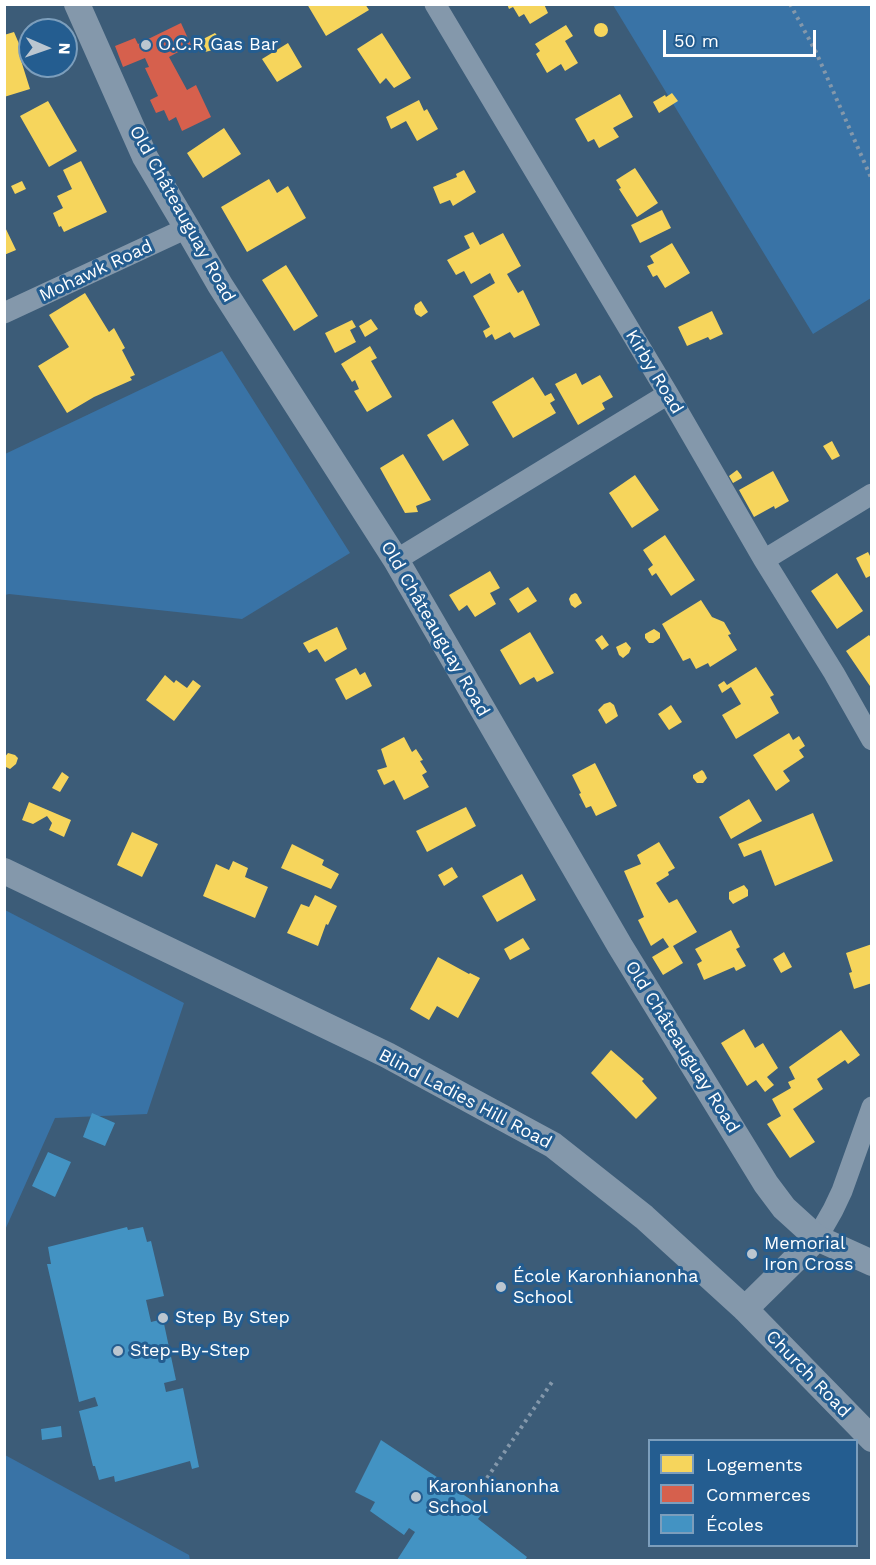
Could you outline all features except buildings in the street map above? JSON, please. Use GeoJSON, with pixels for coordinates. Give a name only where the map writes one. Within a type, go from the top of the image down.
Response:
{"type":"FeatureCollection","features":[{"type":"Feature","properties":{"kind":"street","name":"Old Châteauguay Road"},"geometry":{"type":"LineString","coordinates":[[77,4],[145,157],[220,285],[396,560],[620,946],[766,1184],[784,1208],[817,1238]]}},
{"type":"Feature","properties":{"kind":"street","name":"Kirby Road"},"geometry":{"type":"LineString","coordinates":[[435,4],[668,394],[764,560],[834,672],[872,740]]}},
{"type":"Feature","properties":{"kind":"street","name":"Mohawk Road"},"geometry":{"type":"LineString","coordinates":[[4,313],[187,228]]}},
{"type":"Feature","properties":{"kind":"street"},"geometry":{"type":"LineString","coordinates":[[396,560],[668,394]]}},
{"type":"Feature","properties":{"kind":"street"},"geometry":{"type":"LineString","coordinates":[[764,560],[872,494]]}},
{"type":"Feature","properties":{"kind":"street","name":"Blind Ladies Hill Road"},"geometry":{"type":"LineString","coordinates":[[4,871],[387,1055],[553,1145],[644,1217],[745,1310]]}},
{"type":"Feature","properties":{"kind":"street"},"geometry":{"type":"LineString","coordinates":[[745,1310],[817,1238],[842,1191],[872,1107]]}},
{"type":"Feature","properties":{"kind":"street"},"geometry":{"type":"LineString","coordinates":[[817,1238],[872,1263]]}},
{"type":"Feature","properties":{"kind":"street","name":"Church Road"},"geometry":{"type":"LineString","coordinates":[[745,1310],[872,1439]]}},
{"type":"Feature","properties":{"kind":"path"},"geometry":{"type":"LineString","coordinates":[[790,4],[816,52],[872,180]]}},
{"type":"Feature","properties":{"kind":"path"},"geometry":{"type":"LineString","coordinates":[[487,1478],[552,1382]]}},
{"type":"Feature","properties":{"kind":"shaded area"},"geometry":{"type":"Polygon","coordinates":[[[613,5],[871,5],[871,298],[813,334],[613,5]]]}},
{"type":"Feature","properties":{"kind":"shaded area"},"geometry":{"type":"Polygon","coordinates":[[[222,351],[350,553],[242,619],[5,595],[5,454],[222,351]]]}},
{"type":"Feature","properties":{"kind":"shaded area"},"geometry":{"type":"Polygon","coordinates":[[[5,910],[184,1003],[147,1114],[55,1118],[5,1230],[5,910]]]}},
{"type":"Feature","properties":{"kind":"shaded area"},"geometry":{"type":"Polygon","coordinates":[[[5,1455],[189,1555],[190,1560],[5,1560],[5,1455]]]}},
{"type":"Feature","properties":{"kind":"place","name":"O.C.R Gas Bar"},"geometry":{"type":"Point","coordinates":[146,45]}},
{"type":"Feature","properties":{"kind":"place","name":"Memorial Iron Cross"},"geometry":{"type":"Point","coordinates":[752,1254]}},
{"type":"Feature","properties":{"kind":"place","name":"École Karonhianonha School"},"geometry":{"type":"Point","coordinates":[501,1287]}},
{"type":"Feature","properties":{"kind":"place","name":"Step By Step"},"geometry":{"type":"Point","coordinates":[163,1318]}},
{"type":"Feature","properties":{"kind":"place","name":"Step-By-Step"},"geometry":{"type":"Point","coordinates":[118,1351]}},
{"type":"Feature","properties":{"kind":"place","name":"Karonhianonha School"},"geometry":{"type":"Point","coordinates":[416,1497]}}]}
